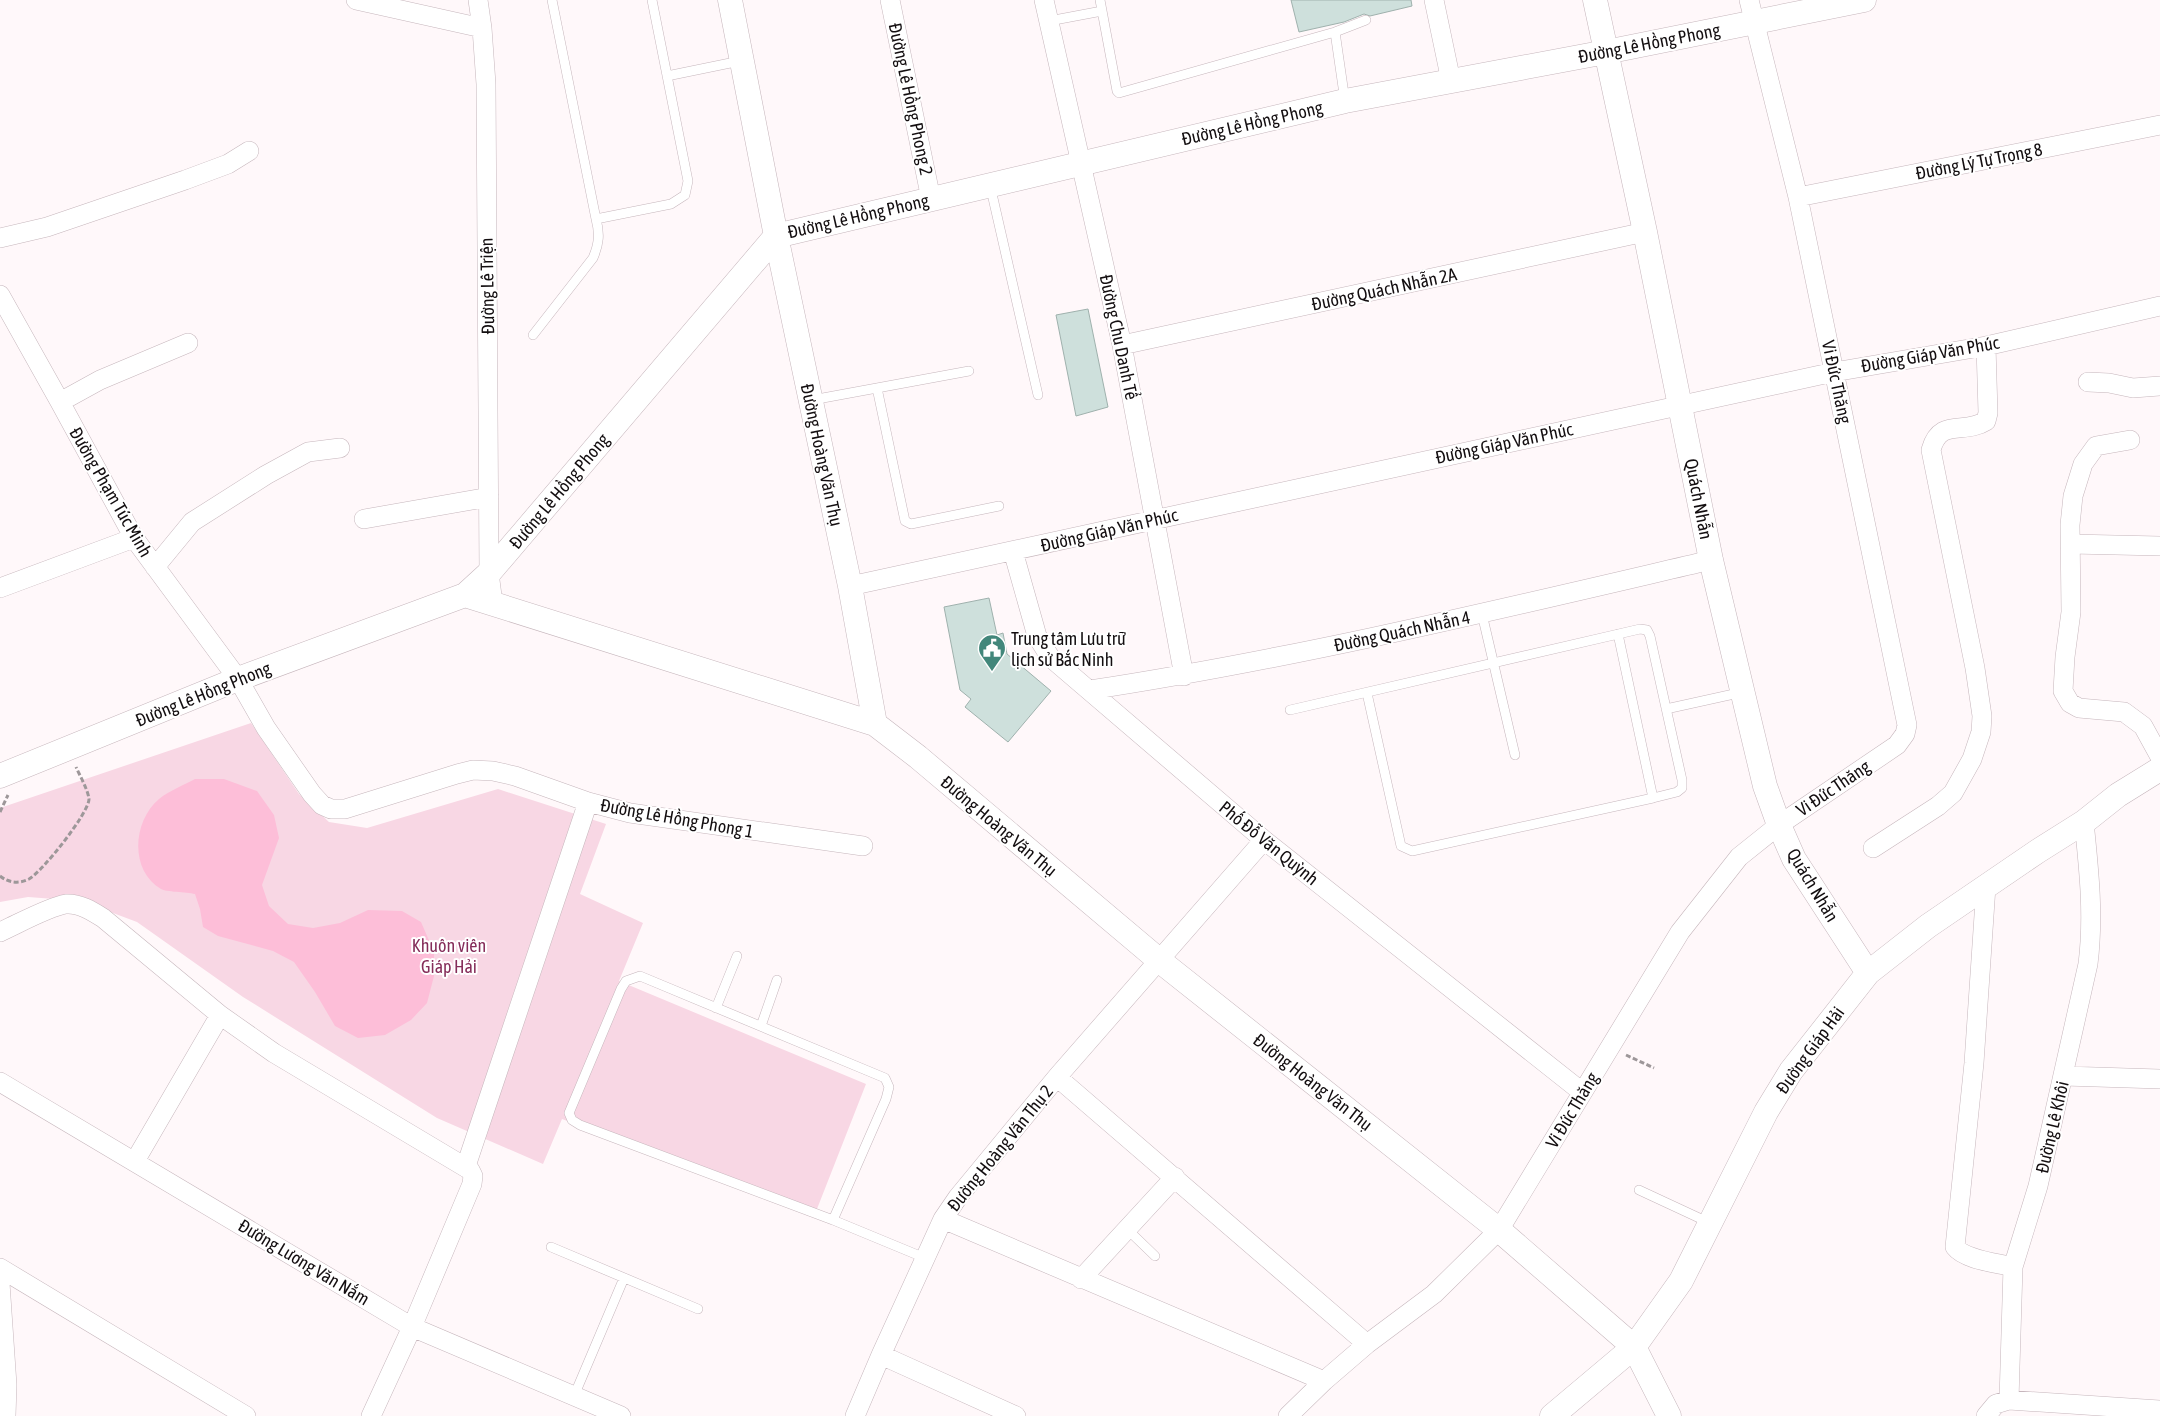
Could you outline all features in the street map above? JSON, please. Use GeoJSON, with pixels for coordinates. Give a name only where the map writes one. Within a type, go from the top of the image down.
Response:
{"type":"FeatureCollection","features":[{"type":"Feature","properties":{"kind":"street"},"geometry":{"type":"LineString","coordinates":[[356,0],[482,28]]}},
{"type":"Feature","properties":{"kind":"street","name":"Đường Lê Triện"},"geometry":{"type":"LineString","coordinates":[[478,0],[486,84],[489,573],[494,603]]}},
{"type":"Feature","properties":{"kind":"street","name":"Đường Hoàng Văn Thụ"},"geometry":{"type":"LineString","coordinates":[[730,0],[776,236],[850,586],[874,724],[918,757],[1160,961],[1499,1230],[1634,1347],[1669,1416]]}},
{"type":"Feature","properties":{"kind":"street","name":"Đường Lê Hồng Phong 2"},"geometry":{"type":"LineString","coordinates":[[890,0],[931,199]]}},
{"type":"Feature","properties":{"kind":"street","name":"Đường Chu Danh Tể"},"geometry":{"type":"LineString","coordinates":[[1044,0],[1122,345],[1153,519],[1184,676]]}},
{"type":"Feature","properties":{"kind":"street"},"geometry":{"type":"LineString","coordinates":[[1434,0],[1451,81]]}},
{"type":"Feature","properties":{"kind":"street","name":"Quách Nhẫn"},"geometry":{"type":"LineString","coordinates":[[1595,0],[1645,232],[1711,560],[1765,786],[1778,825],[1794,859],[1868,973]]}},
{"type":"Feature","properties":{"kind":"street","name":"Vi Đức Thăng"},"geometry":{"type":"LineString","coordinates":[[1288,1416],[1324,1381],[1367,1344],[1434,1294],[1499,1230],[1680,932],[1739,857],[1778,825],[1897,745],[1905,734],[1907,725],[1798,198],[1749,0]]}},
{"type":"Feature","properties":{"kind":"street","name":"Đường Lê Hồng Phong"},"geometry":{"type":"LineString","coordinates":[[0,776],[238,679],[465,595],[489,573],[776,236],[1345,101],[1606,52],[1864,0]]}},
{"type":"Feature","properties":{"kind":"street","name":"Đường Lý Tự Trọng 8"},"geometry":{"type":"LineString","coordinates":[[1798,198],[2160,126]]}},
{"type":"Feature","properties":{"kind":"street"},"geometry":{"type":"LineString","coordinates":[[0,238],[47,227],[185,180],[228,164],[249,151]]}},
{"type":"Feature","properties":{"kind":"street","name":"Đường Quách Nhẫn 2A"},"geometry":{"type":"LineString","coordinates":[[1122,345],[1645,232]]}},
{"type":"Feature","properties":{"kind":"street","name":"Đường Phạm Túc Minh"},"geometry":{"type":"LineString","coordinates":[[0,295],[134,538],[238,679]]}},
{"type":"Feature","properties":{"kind":"street","name":"Đường Giáp Văn Phúc"},"geometry":{"type":"LineString","coordinates":[[850,586],[1834,372],[1986,346],[2160,306]]}},
{"type":"Feature","properties":{"kind":"street"},"geometry":{"type":"LineString","coordinates":[[60,402],[100,380],[188,343]]}},
{"type":"Feature","properties":{"kind":"street"},"geometry":{"type":"LineString","coordinates":[[1873,848],[1938,806],[1953,793],[1972,759],[1981,732],[1982,716],[1975,668],[1931,450],[1934,440],[1944,430],[1986,421],[1988,413],[1986,346]]}},
{"type":"Feature","properties":{"kind":"street"},"geometry":{"type":"LineString","coordinates":[[2088,382],[2109,383],[2132,388],[2160,386]]}},
{"type":"Feature","properties":{"kind":"street"},"geometry":{"type":"LineString","coordinates":[[2130,440],[2096,446],[2083,464],[2073,496],[2071,612],[2063,691],[2070,703],[2079,708],[2124,712],[2143,726],[2160,757]]}},
{"type":"Feature","properties":{"kind":"street"},"geometry":{"type":"LineString","coordinates":[[155,567],[192,522],[308,452],[340,448]]}},
{"type":"Feature","properties":{"kind":"street"},"geometry":{"type":"LineString","coordinates":[[364,519],[489,497]]}},
{"type":"Feature","properties":{"kind":"street"},"geometry":{"type":"LineString","coordinates":[[0,588],[134,538]]}},
{"type":"Feature","properties":{"kind":"street"},"geometry":{"type":"LineString","coordinates":[[2071,544],[2160,546]]}},
{"type":"Feature","properties":{"kind":"street","name":"Phố Đỗ Văn Quỳnh"},"geometry":{"type":"LineString","coordinates":[[1013,551],[1029,611],[1044,649],[1050,657],[1264,840],[1582,1092]]}},
{"type":"Feature","properties":{"kind":"street","name":"Đường Quách Nhẫn 4"},"geometry":{"type":"LineString","coordinates":[[1090,690],[1184,676],[1482,614],[1711,560]]}},
{"type":"Feature","properties":{"kind":"street"},"geometry":{"type":"LineString","coordinates":[[465,595],[874,724]]}},
{"type":"Feature","properties":{"kind":"street","name":"Đường Lê Hồng Phong 1"},"geometry":{"type":"LineString","coordinates":[[238,679],[266,728],[294,769],[322,805],[332,809],[345,809],[473,770],[492,771],[515,776],[588,802],[630,814],[864,846]]}},
{"type":"Feature","properties":{"kind":"street","name":"Đường Giáp Hải"},"geometry":{"type":"LineString","coordinates":[[1552,1416],[1634,1347],[1681,1280],[1766,1112],[1791,1071],[1868,973],[1928,926],[2084,822],[2118,795],[2160,769]]}},
{"type":"Feature","properties":{"kind":"street"},"geometry":{"type":"LineString","coordinates":[[466,1166],[588,802]]}},
{"type":"Feature","properties":{"kind":"street","name":"Đường Lê Khôi"},"geometry":{"type":"LineString","coordinates":[[2009,1400],[2013,1267],[2038,1186],[2088,964],[2092,930],[2091,892],[2084,822]]}},
{"type":"Feature","properties":{"kind":"street","name":"Đường Hoàng Văn Thụ 2"},"geometry":{"type":"LineString","coordinates":[[855,1416],[943,1219],[958,1197],[1057,1077],[1264,840]]}},
{"type":"Feature","properties":{"kind":"street"},"geometry":{"type":"LineString","coordinates":[[1986,886],[1974,1064],[1955,1248],[1968,1256],[2013,1267]]}},
{"type":"Feature","properties":{"kind":"street"},"geometry":{"type":"LineString","coordinates":[[0,932],[54,908],[67,904],[81,906],[103,918],[220,1015],[274,1053],[466,1166],[473,1176],[472,1184],[412,1327],[371,1416]]}},
{"type":"Feature","properties":{"kind":"street"},"geometry":{"type":"LineString","coordinates":[[135,1161],[220,1015]]}},
{"type":"Feature","properties":{"kind":"street"},"geometry":{"type":"LineString","coordinates":[[2064,1076],[2160,1079]]}},
{"type":"Feature","properties":{"kind":"street"},"geometry":{"type":"LineString","coordinates":[[1057,1077],[1367,1344]]}},
{"type":"Feature","properties":{"kind":"street","name":"Đường Lương Văn Nắm"},"geometry":{"type":"LineString","coordinates":[[0,1082],[412,1327],[621,1416]]}},
{"type":"Feature","properties":{"kind":"street"},"geometry":{"type":"LineString","coordinates":[[1081,1279],[1174,1177]]}},
{"type":"Feature","properties":{"kind":"street"},"geometry":{"type":"LineString","coordinates":[[943,1219],[1324,1381]]}},
{"type":"Feature","properties":{"kind":"street"},"geometry":{"type":"LineString","coordinates":[[0,1268],[246,1416]]}},
{"type":"Feature","properties":{"kind":"street"},"geometry":{"type":"LineString","coordinates":[[0,1283],[7,1386],[6,1416]]}},
{"type":"Feature","properties":{"kind":"street"},"geometry":{"type":"LineString","coordinates":[[881,1355],[1016,1416]]}},
{"type":"Feature","properties":{"kind":"street"},"geometry":{"type":"LineString","coordinates":[[1986,1416],[1996,1404],[2009,1400],[2153,1412]]}},
{"type":"Feature","properties":{"kind":"lane"},"geometry":{"type":"LineString","coordinates":[[533,334],[593,258],[599,239],[552,0]]}},
{"type":"Feature","properties":{"kind":"lane"},"geometry":{"type":"LineString","coordinates":[[596,219],[671,204],[685,195],[688,181],[652,0]]}},
{"type":"Feature","properties":{"kind":"lane"},"geometry":{"type":"LineString","coordinates":[[1100,0],[1117,91],[1119,93],[1335,32],[1366,20]]}},
{"type":"Feature","properties":{"kind":"lane"},"geometry":{"type":"LineString","coordinates":[[1049,21],[1102,11]]}},
{"type":"Feature","properties":{"kind":"lane"},"geometry":{"type":"LineString","coordinates":[[1335,32],[1345,101]]}},
{"type":"Feature","properties":{"kind":"lane"},"geometry":{"type":"LineString","coordinates":[[667,76],[742,61]]}},
{"type":"Feature","properties":{"kind":"lane"},"geometry":{"type":"LineString","coordinates":[[990,184],[1038,395]]}},
{"type":"Feature","properties":{"kind":"lane"},"geometry":{"type":"LineString","coordinates":[[810,400],[969,371]]}},
{"type":"Feature","properties":{"kind":"lane"},"geometry":{"type":"LineString","coordinates":[[877,388],[905,520],[911,524],[999,506]]}},
{"type":"Feature","properties":{"kind":"lane"},"geometry":{"type":"LineString","coordinates":[[1482,614],[1515,755]]}},
{"type":"Feature","properties":{"kind":"lane"},"geometry":{"type":"LineString","coordinates":[[1290,710],[1366,692],[1640,629],[1647,630],[1650,636],[1682,780],[1682,788],[1677,792],[1653,798],[1412,851],[1406,850],[1401,846],[1366,692]]}},
{"type":"Feature","properties":{"kind":"lane"},"geometry":{"type":"LineString","coordinates":[[1618,634],[1653,798]]}},
{"type":"Feature","properties":{"kind":"lane"},"geometry":{"type":"LineString","coordinates":[[1666,709],[1743,692]]}},
{"type":"Feature","properties":{"kind":"lane"},"geometry":{"type":"LineString","coordinates":[[716,1008],[737,956]]}},
{"type":"Feature","properties":{"kind":"lane"},"geometry":{"type":"LineString","coordinates":[[833,1220],[886,1099],[888,1087],[885,1078],[640,976],[626,981],[569,1113],[572,1120],[580,1125],[833,1220],[925,1258]]}},
{"type":"Feature","properties":{"kind":"lane"},"geometry":{"type":"LineString","coordinates":[[761,1026],[777,980]]}},
{"type":"Feature","properties":{"kind":"lane"},"geometry":{"type":"LineString","coordinates":[[1639,1190],[1710,1223]]}},
{"type":"Feature","properties":{"kind":"lane"},"geometry":{"type":"LineString","coordinates":[[1127,1229],[1155,1256]]}},
{"type":"Feature","properties":{"kind":"lane"},"geometry":{"type":"LineString","coordinates":[[551,1247],[698,1310]]}},
{"type":"Feature","properties":{"kind":"lane"},"geometry":{"type":"LineString","coordinates":[[574,1396],[624,1278]]}},
{"type":"Feature","properties":{"kind":"path"},"geometry":{"type":"LineString","coordinates":[[0,876],[14,883],[29,879],[58,849],[86,809],[89,798],[68,748]]}},
{"type":"Feature","properties":{"kind":"path"},"geometry":{"type":"LineString","coordinates":[[1610,1047],[1654,1068]]}},
{"type":"Feature","properties":{"kind":"green space","name":"Khuôn viên Giáp Hải"},"geometry":{"type":"Polygon","coordinates":[[[251,723],[299,794],[329,822],[367,828],[498,789],[606,824],[580,894],[643,923],[619,981],[866,1084],[815,1214],[562,1119],[543,1164],[437,1118],[243,997],[137,922],[81,901],[28,897],[0,902],[0,808],[251,723]]]}},
{"type":"Feature","properties":{"kind":"shaded area"},"geometry":{"type":"Polygon","coordinates":[[[195,779],[224,779],[257,791],[274,815],[279,838],[262,885],[269,906],[288,924],[313,928],[340,923],[368,910],[402,911],[421,922],[434,952],[434,976],[427,1003],[411,1020],[385,1035],[358,1038],[335,1026],[294,962],[273,951],[218,936],[203,927],[195,894],[164,890],[151,881],[139,858],[138,845],[144,820],[150,808],[159,799],[195,779]]]}},
{"type":"Feature","properties":{"kind":"building"},"geometry":{"type":"Polygon","coordinates":[[[1291,0],[1411,0],[1412,6],[1370,16],[1364,14],[1344,22],[1299,32],[1291,0]]]}},
{"type":"Feature","properties":{"kind":"building"},"geometry":{"type":"Polygon","coordinates":[[[1088,309],[1108,407],[1076,416],[1056,315],[1088,309]]]}},
{"type":"Feature","properties":{"kind":"building","name":"Trung tâm Lưu trữ lịch sử Bắc Ninh"},"geometry":{"type":"Polygon","coordinates":[[[989,598],[997,635],[1003,633],[1007,654],[1051,691],[1008,742],[965,707],[971,699],[960,690],[944,607],[989,598]]]}},
{"type":"Feature","properties":{"kind":"place","name":"Trung tâm Lưu trữ lịch sử Bắc Ninh"},"geometry":{"type":"Point","coordinates":[992,672]}}]}
